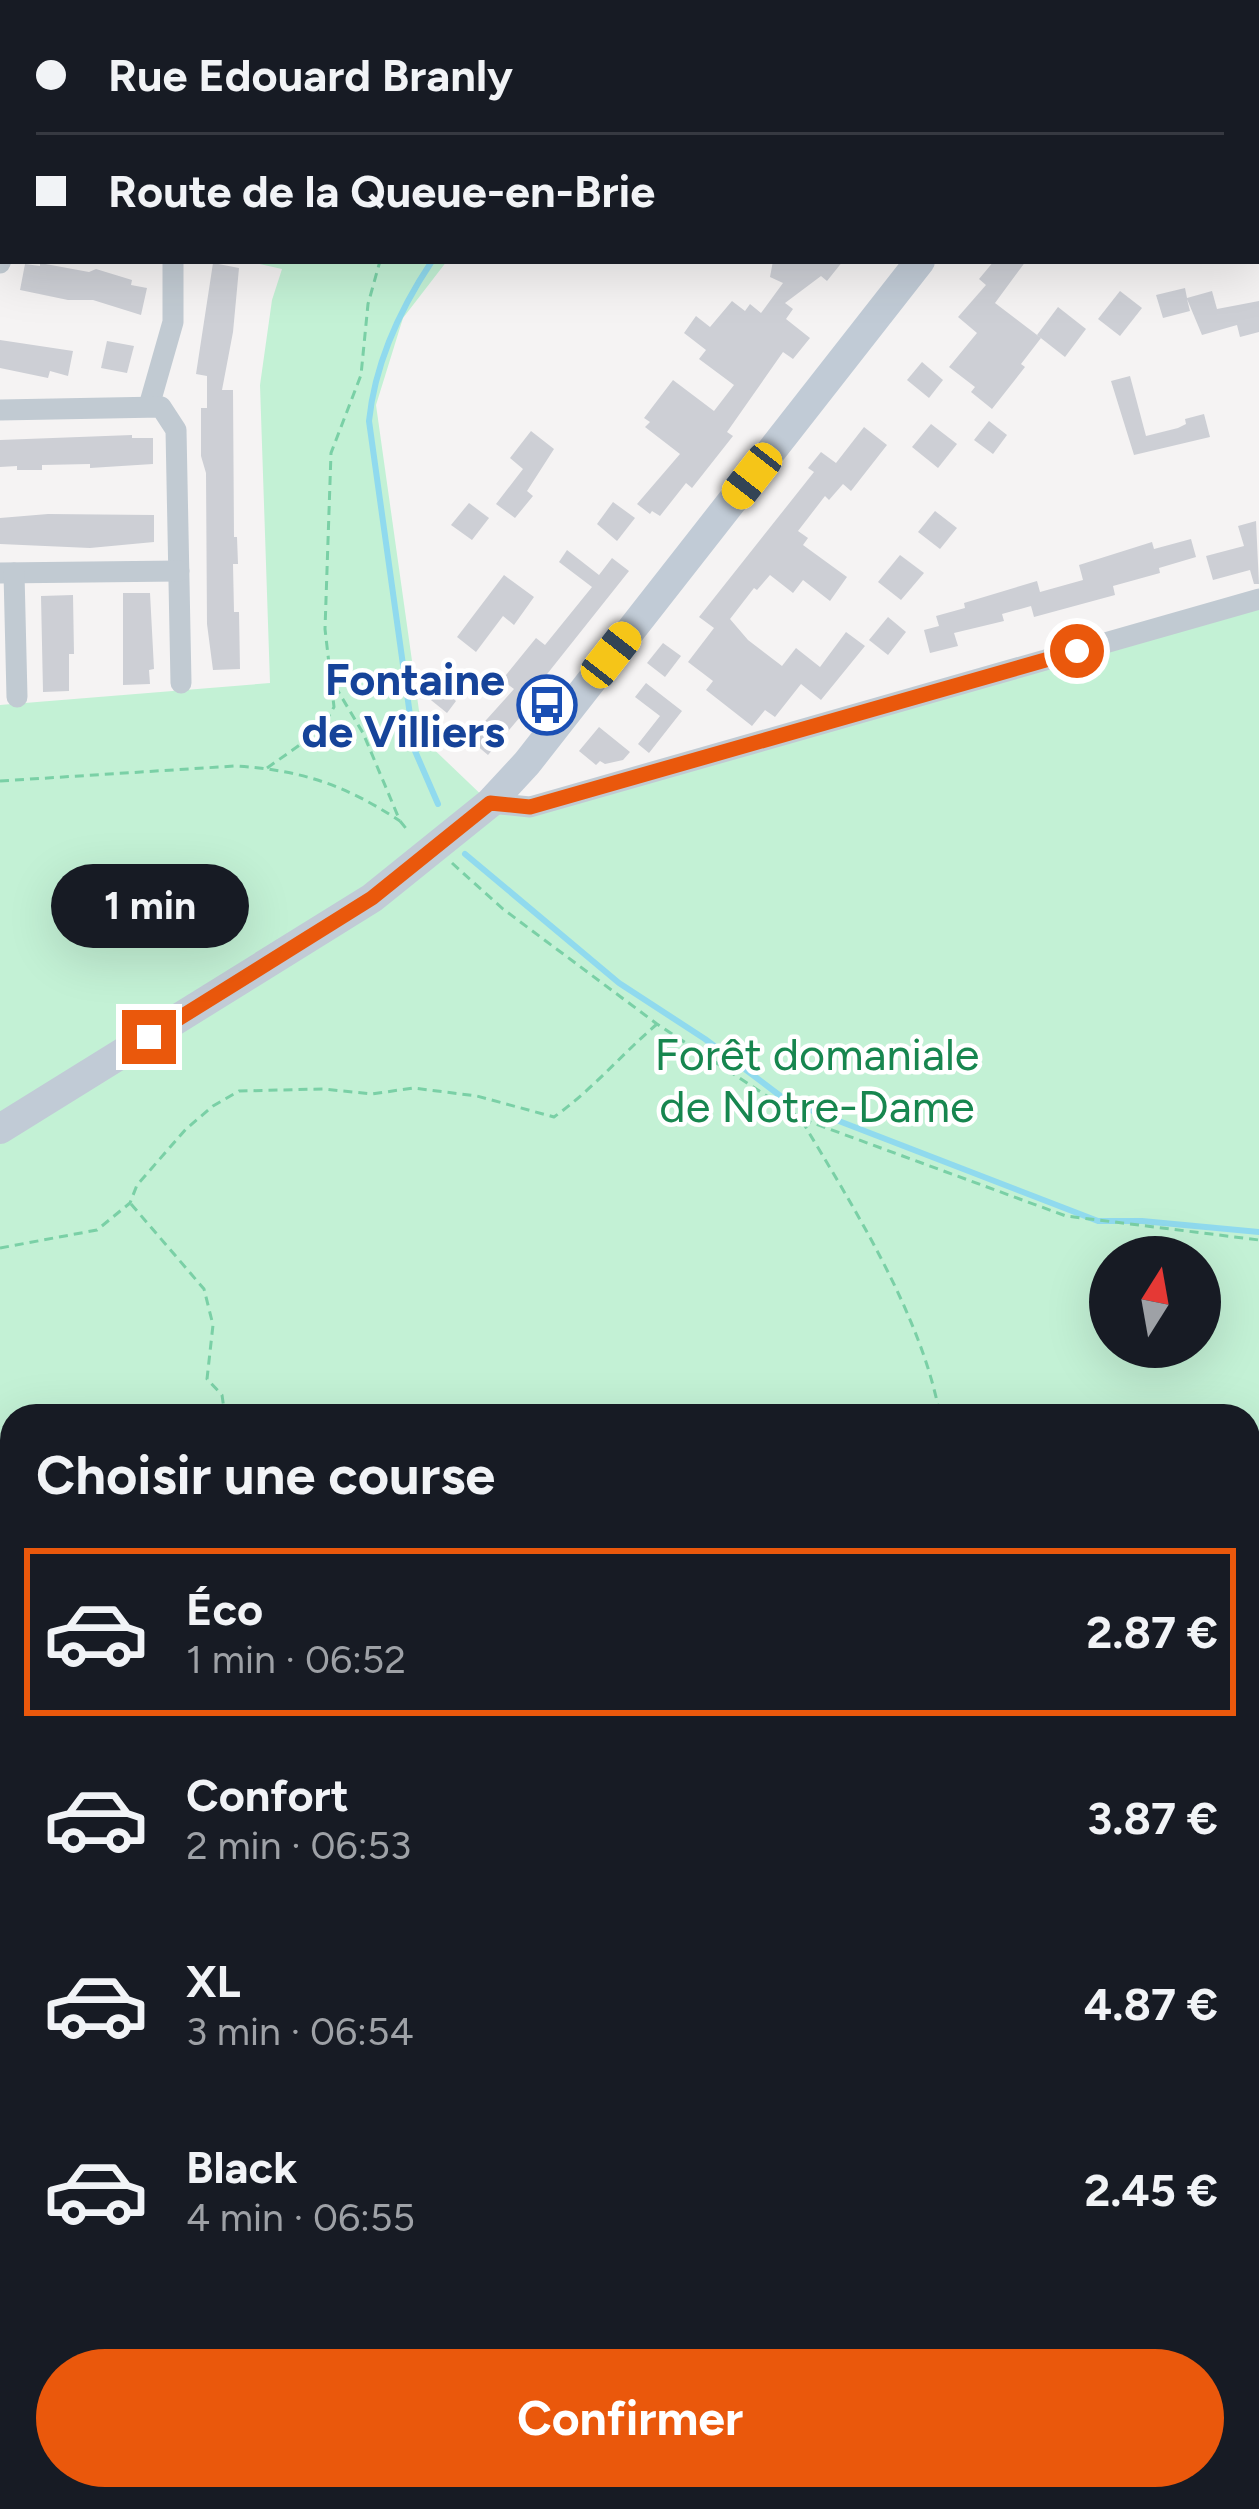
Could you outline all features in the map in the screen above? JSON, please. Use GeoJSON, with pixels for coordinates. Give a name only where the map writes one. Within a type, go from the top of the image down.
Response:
{"type":"FeatureCollection","features":[{"type":"Feature","properties":{"kind":"main road"},"geometry":{"type":"LineString","coordinates":[[0,1130],[436,857],[526,763],[918,264]]}},
{"type":"Feature","properties":{"kind":"street"},"geometry":{"type":"LineString","coordinates":[[149,406],[173,322],[173,264]]}},
{"type":"Feature","properties":{"kind":"street"},"geometry":{"type":"LineString","coordinates":[[0,410],[161,407],[176,430],[181,683]]}},
{"type":"Feature","properties":{"kind":"street"},"geometry":{"type":"LineString","coordinates":[[17,697],[7,573],[179,571]]}},
{"type":"Feature","properties":{"kind":"street"},"geometry":{"type":"LineString","coordinates":[[490,803],[530,807],[1259,599]]}},
{"type":"Feature","properties":{"kind":"path"},"geometry":{"type":"LineString","coordinates":[[267,768],[328,723],[334,707],[325,629],[331,453],[361,376],[368,304],[379,264]]}},
{"type":"Feature","properties":{"kind":"path"},"geometry":{"type":"LineString","coordinates":[[334,685],[364,733],[400,820]]}},
{"type":"Feature","properties":{"kind":"path"},"geometry":{"type":"LineString","coordinates":[[0,781],[235,766],[299,773],[354,791],[400,820],[436,857],[448,860],[502,909],[657,1024],[802,1119],[1066,1216],[1259,1240]]}},
{"type":"Feature","properties":{"kind":"path"},"geometry":{"type":"LineString","coordinates":[[0,1248],[97,1230],[130,1203],[137,1185],[186,1130],[239,1091],[323,1089],[372,1094],[413,1088],[477,1096],[554,1117],[657,1024]]}},
{"type":"Feature","properties":{"kind":"path"},"geometry":{"type":"LineString","coordinates":[[802,1119],[866,1228],[933,1378],[938,1404]]}},
{"type":"Feature","properties":{"kind":"path"},"geometry":{"type":"LineString","coordinates":[[130,1203],[204,1289],[213,1325],[207,1379],[223,1395],[224,1404]]}},
{"type":"Feature","properties":{"kind":"green space","name":"Forêt domaniale de Notre-Dame"},"geometry":{"type":"Polygon","coordinates":[[[260,264],[445,264],[403,318],[376,405],[423,739],[490,803],[528,811],[1259,606],[1259,1404],[0,1404],[0,705],[270,683],[260,385],[272,300],[282,269],[260,264]]]}},
{"type":"Feature","properties":{"kind":"building"},"geometry":{"type":"Polygon","coordinates":[[[25,264],[96,269],[132,280],[131,285],[147,288],[141,315],[93,300],[20,290],[25,264]]]}},
{"type":"Feature","properties":{"kind":"building"},"geometry":{"type":"Polygon","coordinates":[[[213,264],[239,268],[222,390],[233,390],[238,564],[233,564],[234,612],[239,612],[240,669],[213,670],[207,624],[206,473],[201,456],[207,376],[196,374],[213,264]]]}},
{"type":"Feature","properties":{"kind":"building"},"geometry":{"type":"Polygon","coordinates":[[[772,264],[841,264],[827,281],[821,276],[785,303],[793,309],[786,319],[810,338],[793,359],[783,352],[727,432],[733,436],[692,488],[686,483],[660,516],[650,514],[637,504],[680,454],[645,427],[650,422],[644,418],[673,380],[714,411],[734,385],[699,359],[706,350],[684,333],[696,316],[710,327],[732,301],[745,311],[750,304],[761,313],[783,283],[770,277],[772,264]]]}},
{"type":"Feature","properties":{"kind":"building"},"geometry":{"type":"Polygon","coordinates":[[[992,264],[1024,264],[995,303],[1041,338],[992,409],[971,392],[975,387],[949,367],[977,333],[958,317],[986,285],[979,279],[992,264]]]}},
{"type":"Feature","properties":{"kind":"building"},"geometry":{"type":"Polygon","coordinates":[[[1185,288],[1187,298],[1212,291],[1217,309],[1259,301],[1259,332],[1240,337],[1237,325],[1202,335],[1187,299],[1190,311],[1163,318],[1156,295],[1185,288]]]}},
{"type":"Feature","properties":{"kind":"building"},"geometry":{"type":"Polygon","coordinates":[[[1120,291],[1142,308],[1120,336],[1098,319],[1120,291]]]}},
{"type":"Feature","properties":{"kind":"building"},"geometry":{"type":"Polygon","coordinates":[[[1058,307],[1086,329],[1065,357],[1037,335],[1058,307]]]}},
{"type":"Feature","properties":{"kind":"building"},"geometry":{"type":"Polygon","coordinates":[[[0,340],[73,351],[68,376],[50,371],[48,378],[0,368],[0,340]]]}},
{"type":"Feature","properties":{"kind":"building"},"geometry":{"type":"Polygon","coordinates":[[[107,341],[134,346],[127,373],[101,368],[107,341]]]}},
{"type":"Feature","properties":{"kind":"building"},"geometry":{"type":"Polygon","coordinates":[[[922,362],[943,380],[929,398],[907,380],[922,362]]]}},
{"type":"Feature","properties":{"kind":"building"},"geometry":{"type":"Polygon","coordinates":[[[1130,376],[1146,436],[1178,428],[1186,424],[1185,419],[1204,414],[1210,437],[1134,455],[1111,381],[1130,376]]]}},
{"type":"Feature","properties":{"kind":"building"},"geometry":{"type":"Polygon","coordinates":[[[989,421],[1007,435],[993,454],[974,440],[989,421]]]}},
{"type":"Feature","properties":{"kind":"building"},"geometry":{"type":"Polygon","coordinates":[[[931,424],[957,444],[938,468],[912,447],[931,424]]]}},
{"type":"Feature","properties":{"kind":"building"},"geometry":{"type":"Polygon","coordinates":[[[864,427],[887,445],[851,491],[843,484],[829,500],[825,496],[798,531],[808,538],[803,545],[847,577],[830,601],[803,580],[793,593],[770,575],[730,619],[782,666],[796,648],[820,667],[846,632],[865,646],[821,700],[801,684],[775,717],[765,710],[752,726],[706,690],[713,681],[688,662],[714,628],[699,617],[814,472],[808,468],[821,452],[836,463],[864,427]]]}},
{"type":"Feature","properties":{"kind":"building"},"geometry":{"type":"Polygon","coordinates":[[[531,431],[554,449],[527,491],[533,496],[515,518],[496,504],[523,469],[510,458],[531,431]]]}},
{"type":"Feature","properties":{"kind":"building"},"geometry":{"type":"Polygon","coordinates":[[[153,438],[153,464],[42,465],[42,470],[0,467],[0,440],[153,438]]]}},
{"type":"Feature","properties":{"kind":"building"},"geometry":{"type":"Polygon","coordinates":[[[613,502],[635,518],[617,541],[597,524],[613,502]]]}},
{"type":"Feature","properties":{"kind":"building"},"geometry":{"type":"Polygon","coordinates":[[[469,503],[489,518],[472,540],[451,525],[469,503]]]}},
{"type":"Feature","properties":{"kind":"building"},"geometry":{"type":"Polygon","coordinates":[[[935,511],[957,528],[940,549],[918,532],[935,511]]]}},
{"type":"Feature","properties":{"kind":"building"},"geometry":{"type":"Polygon","coordinates":[[[154,515],[154,542],[90,548],[0,544],[0,518],[154,515]]]}},
{"type":"Feature","properties":{"kind":"building"},"geometry":{"type":"Polygon","coordinates":[[[1256,521],[1259,584],[1254,584],[1250,570],[1213,580],[1206,556],[1244,546],[1238,526],[1256,521]]]}},
{"type":"Feature","properties":{"kind":"building"},"geometry":{"type":"Polygon","coordinates":[[[1191,539],[1196,557],[1113,586],[1115,595],[1034,617],[1031,606],[1002,614],[1004,621],[954,633],[958,646],[930,653],[924,630],[939,626],[936,616],[965,608],[964,603],[1037,581],[1040,592],[1083,580],[1079,565],[1152,542],[1154,549],[1191,539]]]}},
{"type":"Feature","properties":{"kind":"building"},"geometry":{"type":"Polygon","coordinates":[[[567,550],[599,575],[612,558],[629,571],[532,693],[537,697],[488,755],[469,739],[514,689],[502,680],[536,638],[545,645],[592,587],[559,562],[567,550]]]}},
{"type":"Feature","properties":{"kind":"building"},"geometry":{"type":"Polygon","coordinates":[[[900,555],[924,573],[901,600],[878,582],[900,555]]]}},
{"type":"Feature","properties":{"kind":"building"},"geometry":{"type":"Polygon","coordinates":[[[504,575],[534,597],[514,625],[503,616],[476,652],[457,637],[504,575]]]}},
{"type":"Feature","properties":{"kind":"building"},"geometry":{"type":"Polygon","coordinates":[[[123,593],[150,593],[154,669],[149,670],[150,684],[123,685],[123,593]]]}},
{"type":"Feature","properties":{"kind":"building"},"geometry":{"type":"Polygon","coordinates":[[[73,595],[69,691],[43,692],[41,596],[73,595]]]}},
{"type":"Feature","properties":{"kind":"building"},"geometry":{"type":"Polygon","coordinates":[[[888,617],[906,632],[888,655],[869,640],[888,617]]]}},
{"type":"Feature","properties":{"kind":"building"},"geometry":{"type":"Polygon","coordinates":[[[663,643],[681,656],[665,677],[647,663],[663,643]]]}},
{"type":"Feature","properties":{"kind":"building"},"geometry":{"type":"Polygon","coordinates":[[[425,676],[456,701],[447,713],[416,688],[425,676]]]}},
{"type":"Feature","properties":{"kind":"building"},"geometry":{"type":"Polygon","coordinates":[[[646,683],[682,711],[649,753],[638,744],[660,716],[635,697],[646,683]]]}},
{"type":"Feature","properties":{"kind":"building"},"geometry":{"type":"Polygon","coordinates":[[[599,727],[630,752],[623,760],[596,765],[579,751],[599,727]]]}},
{"type":"Feature","properties":{"kind":"waterway"},"geometry":{"type":"LineString","coordinates":[[430,264],[391,337],[369,421],[415,751],[438,804]]}},
{"type":"Feature","properties":{"kind":"waterway"},"geometry":{"type":"LineString","coordinates":[[465,854],[619,983],[705,1039],[787,1101],[1098,1221],[1259,1232]]}},
{"type":"Feature","properties":{"kind":"place","name":"Fontaine de Villiers"},"geometry":{"type":"Point","coordinates":[547,705]}},
{"type":"Feature","properties":{"kind":"route"},"geometry":{"type":"LineString","coordinates":[[149,1037],[372,898],[490,803],[530,807],[1077,651]]}}]}
